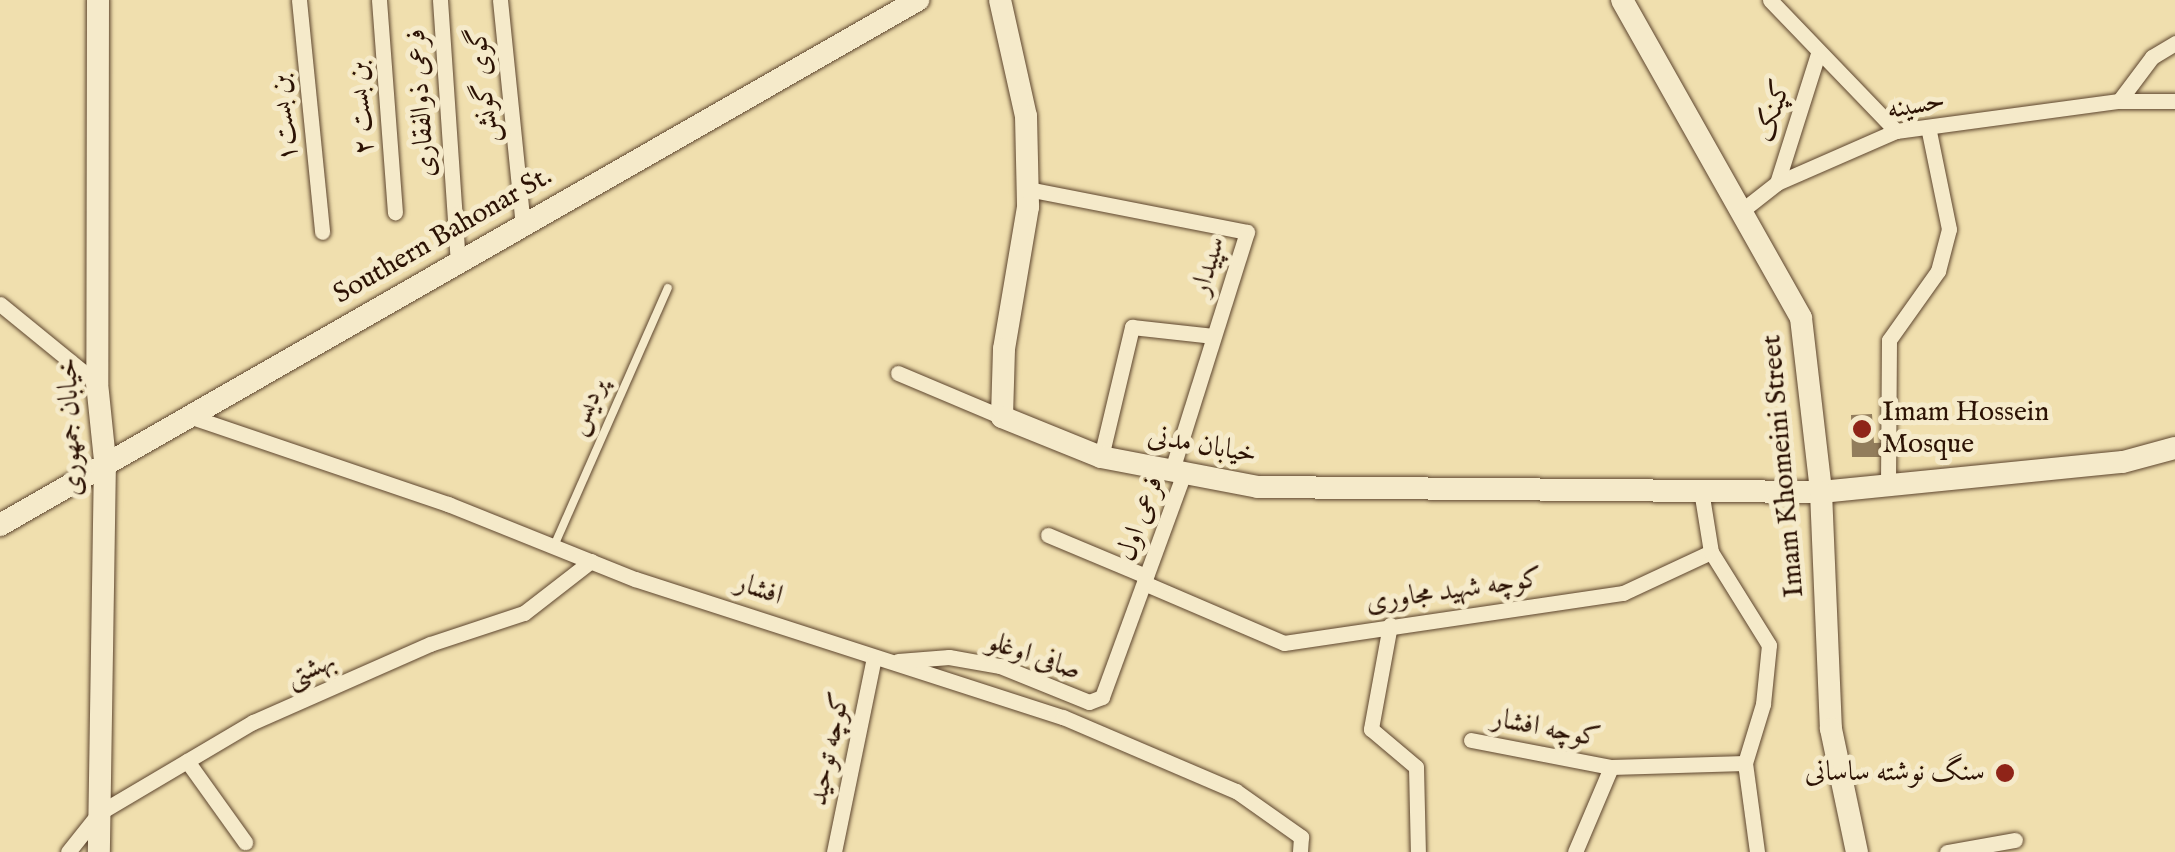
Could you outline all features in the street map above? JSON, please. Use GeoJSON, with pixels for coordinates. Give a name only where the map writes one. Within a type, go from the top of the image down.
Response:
{"type":"FeatureCollection","features":[{"type":"Feature","properties":{"kind":"street","name":"خیابان جمهوری"},"geometry":{"type":"LineString","coordinates":[[98,0],[97,383],[105,460],[99,852]]}},
{"type":"Feature","properties":{"kind":"street","name":"بن بست۱"},"geometry":{"type":"LineString","coordinates":[[299,0],[322,232]]}},
{"type":"Feature","properties":{"kind":"street","name":"بن بست ۲"},"geometry":{"type":"LineString","coordinates":[[379,0],[395,212]]}},
{"type":"Feature","properties":{"kind":"street","name":"فرعی ذوالفقاری"},"geometry":{"type":"LineString","coordinates":[[440,0],[458,262]]}},
{"type":"Feature","properties":{"kind":"street","name":"گوی گونش"},"geometry":{"type":"LineString","coordinates":[[500,0],[523,225]]}},
{"type":"Feature","properties":{"kind":"street","name":"Southern Bahonar St."},"geometry":{"type":"LineString","coordinates":[[0,525],[105,460],[190,416],[918,0]]}},
{"type":"Feature","properties":{"kind":"street"},"geometry":{"type":"LineString","coordinates":[[898,373],[1002,417],[1004,349],[1028,189],[1026,116],[1000,0]]}},
{"type":"Feature","properties":{"kind":"street","name":"Imam Khomeini Street"},"geometry":{"type":"LineString","coordinates":[[1622,0],[1801,318],[1822,492],[1832,729],[1857,852]]}},
{"type":"Feature","properties":{"kind":"street"},"geometry":{"type":"LineString","coordinates":[[1770,0],[1818,54],[1896,130]]}},
{"type":"Feature","properties":{"kind":"street"},"geometry":{"type":"LineString","coordinates":[[2119,101],[2152,57],[2175,43]]}},
{"type":"Feature","properties":{"kind":"street","name":"کپنک"},"geometry":{"type":"LineString","coordinates":[[1778,183],[1818,54]]}},
{"type":"Feature","properties":{"kind":"street","name":"حسینه"},"geometry":{"type":"LineString","coordinates":[[1740,212],[1778,183],[1896,130],[2119,101],[2175,101]]}},
{"type":"Feature","properties":{"kind":"street"},"geometry":{"type":"LineString","coordinates":[[1888,483],[1889,340],[1938,271],[1949,229],[1928,127]]}},
{"type":"Feature","properties":{"kind":"street","name":"سپیدار"},"geometry":{"type":"LineString","coordinates":[[1028,189],[1247,232],[1178,471]]}},
{"type":"Feature","properties":{"kind":"street"},"geometry":{"type":"LineString","coordinates":[[0,304],[97,383]]}},
{"type":"Feature","properties":{"kind":"street"},"geometry":{"type":"LineString","coordinates":[[1101,457],[1132,327],[1214,336]]}},
{"type":"Feature","properties":{"kind":"street","name":"افشار"},"geometry":{"type":"LineString","coordinates":[[190,416],[591,560],[1063,717],[1236,791],[1300,844]]}},
{"type":"Feature","properties":{"kind":"street","name":"خیابان مدنی"},"geometry":{"type":"LineString","coordinates":[[1002,417],[1101,457],[1258,487],[1822,492],[2122,462],[2175,448]]}},
{"type":"Feature","properties":{"kind":"street","name":"فرعی اول"},"geometry":{"type":"LineString","coordinates":[[1145,579],[1178,471]]}},
{"type":"Feature","properties":{"kind":"street"},"geometry":{"type":"LineString","coordinates":[[1701,490],[1712,552],[1769,645],[1763,704],[1745,764],[1757,852]]}},
{"type":"Feature","properties":{"kind":"street","name":"کوچه شهید مجاوری"},"geometry":{"type":"LineString","coordinates":[[1048,535],[1284,643],[1623,593],[1712,552]]}},
{"type":"Feature","properties":{"kind":"street","name":"بهشتی"},"geometry":{"type":"LineString","coordinates":[[68,852],[99,812],[253,722],[430,644],[524,613],[591,560]]}},
{"type":"Feature","properties":{"kind":"street","name":"صافی اوغلو"},"geometry":{"type":"LineString","coordinates":[[882,659],[948,657],[1000,666],[1089,702],[1102,697],[1145,579]]}},
{"type":"Feature","properties":{"kind":"street"},"geometry":{"type":"LineString","coordinates":[[1390,625],[1370,729],[1416,768],[1418,852]]}},
{"type":"Feature","properties":{"kind":"street","name":"کوچه توحید"},"geometry":{"type":"LineString","coordinates":[[834,852],[882,659]]}},
{"type":"Feature","properties":{"kind":"street","name":"کوچه افشار"},"geometry":{"type":"LineString","coordinates":[[1471,740],[1611,767],[1745,764]]}},
{"type":"Feature","properties":{"kind":"street"},"geometry":{"type":"LineString","coordinates":[[187,761],[245,842]]}},
{"type":"Feature","properties":{"kind":"street"},"geometry":{"type":"LineString","coordinates":[[1575,852],[1611,767]]}},
{"type":"Feature","properties":{"kind":"street"},"geometry":{"type":"LineString","coordinates":[[1947,852],[2015,840]]}},
{"type":"Feature","properties":{"kind":"lane","name":"پردیس"},"geometry":{"type":"LineString","coordinates":[[554,546],[668,288]]}},
{"type":"Feature","properties":{"kind":"building","name":"Imam Hossein Mosque"},"geometry":{"type":"Polygon","coordinates":[[[1872,414],[1874,443],[1900,442],[1901,457],[1852,457],[1851,415],[1872,414]]]}},
{"type":"Feature","properties":{"kind":"place","name":"Imam Hossein Mosque"},"geometry":{"type":"Point","coordinates":[1862,429]}},
{"type":"Feature","properties":{"kind":"place","name":"سنگ نوشته ساسانی"},"geometry":{"type":"Point","coordinates":[2005,773]}}]}
